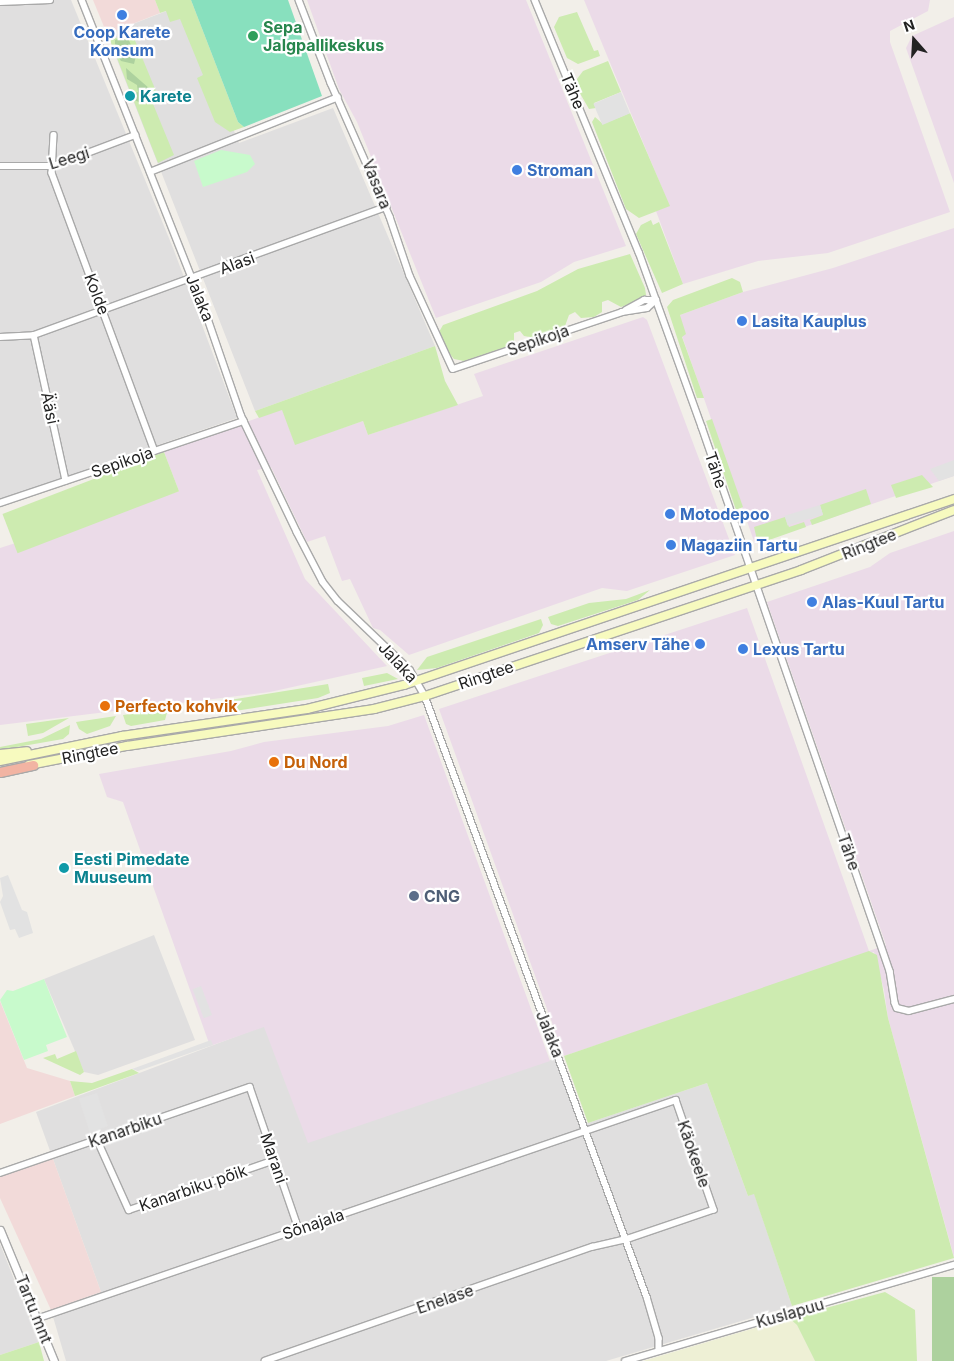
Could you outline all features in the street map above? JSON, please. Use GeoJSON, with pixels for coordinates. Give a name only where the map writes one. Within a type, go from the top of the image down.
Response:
{"type":"FeatureCollection","features":[{"type":"Feature","properties":{"kind":"highway"},"geometry":{"type":"LineString","coordinates":[[0,771],[32,765]]}},
{"type":"Feature","properties":{"kind":"main road","name":"Ringtee"},"geometry":{"type":"LineString","coordinates":[[0,761],[49,749],[306,709],[419,681],[750,570],[954,499]]}},
{"type":"Feature","properties":{"kind":"main road","name":"Ringtee"},"geometry":{"type":"LineString","coordinates":[[0,777],[32,765],[127,746],[366,711],[425,696],[755,586],[954,510]]}},
{"type":"Feature","properties":{"kind":"main road"},"geometry":{"type":"LineString","coordinates":[[0,754],[49,749]]}},
{"type":"Feature","properties":{"kind":"street"},"geometry":{"type":"LineString","coordinates":[[0,2],[50,0]]}},
{"type":"Feature","properties":{"kind":"street","name":"Jalaka"},"geometry":{"type":"LineString","coordinates":[[82,0],[192,279],[244,420],[323,582],[338,601],[419,681],[626,1239],[655,1321],[659,1351]]}},
{"type":"Feature","properties":{"kind":"street","name":"Vasara"},"geometry":{"type":"LineString","coordinates":[[300,0],[338,97],[386,207],[410,276],[453,369]]}},
{"type":"Feature","properties":{"kind":"street","name":"Tähe"},"geometry":{"type":"LineString","coordinates":[[535,0],[656,300],[890,971],[897,1008],[922,1009],[954,999]]}},
{"type":"Feature","properties":{"kind":"street"},"geometry":{"type":"LineString","coordinates":[[150,172],[338,97]]}},
{"type":"Feature","properties":{"kind":"street","name":"Kolde"},"geometry":{"type":"LineString","coordinates":[[54,135],[52,173],[156,451]]}},
{"type":"Feature","properties":{"kind":"street","name":"Leegi"},"geometry":{"type":"LineString","coordinates":[[0,166],[53,166],[135,136]]}},
{"type":"Feature","properties":{"kind":"street","name":"Alasi"},"geometry":{"type":"LineString","coordinates":[[0,337],[34,335],[386,207]]}},
{"type":"Feature","properties":{"kind":"street","name":"Sepikoja"},"geometry":{"type":"LineString","coordinates":[[453,369],[622,312],[647,308],[656,300]]}},
{"type":"Feature","properties":{"kind":"street","name":"Ääsi"},"geometry":{"type":"LineString","coordinates":[[34,335],[66,481]]}},
{"type":"Feature","properties":{"kind":"street","name":"Sepikoja"},"geometry":{"type":"LineString","coordinates":[[0,503],[244,420]]}},
{"type":"Feature","properties":{"kind":"street","name":"Kanarbiku"},"geometry":{"type":"LineString","coordinates":[[0,1173],[250,1087]]}},
{"type":"Feature","properties":{"kind":"street","name":"Marani"},"geometry":{"type":"LineString","coordinates":[[250,1087],[299,1229]]}},
{"type":"Feature","properties":{"kind":"street","name":"Käokeele"},"geometry":{"type":"LineString","coordinates":[[587,1132],[676,1100],[714,1210],[626,1239]]}},
{"type":"Feature","properties":{"kind":"street","name":"Sõnajala"},"geometry":{"type":"LineString","coordinates":[[39,1318],[587,1132]]}},
{"type":"Feature","properties":{"kind":"street","name":"Kanarbiku põik"},"geometry":{"type":"LineString","coordinates":[[97,1139],[129,1210],[275,1160]]}},
{"type":"Feature","properties":{"kind":"street","name":"Tartu mnt"},"geometry":{"type":"LineString","coordinates":[[0,1230],[39,1318],[54,1361]]}},
{"type":"Feature","properties":{"kind":"street","name":"Enelase"},"geometry":{"type":"LineString","coordinates":[[265,1361],[593,1247],[626,1239]]}},
{"type":"Feature","properties":{"kind":"street","name":"Kuslapuu"},"geometry":{"type":"LineString","coordinates":[[625,1361],[954,1265]]}},
{"type":"Feature","properties":{"kind":"shaded area"},"geometry":{"type":"Polygon","coordinates":[[[0,0],[71,0],[173,248],[237,418],[0,499],[0,0]]]}},
{"type":"Feature","properties":{"kind":"shaded area"},"geometry":{"type":"Polygon","coordinates":[[[93,0],[155,0],[160,13],[107,34],[93,0]]]}},
{"type":"Feature","properties":{"kind":"shaded area"},"geometry":{"type":"Polygon","coordinates":[[[307,0],[526,0],[626,246],[574,262],[541,282],[436,318],[357,122],[339,89],[307,0]]]}},
{"type":"Feature","properties":{"kind":"shaded area"},"geometry":{"type":"Polygon","coordinates":[[[584,0],[930,0],[928,11],[890,31],[890,42],[950,212],[828,253],[758,261],[683,284],[656,211],[669,205],[584,0]]]}},
{"type":"Feature","properties":{"kind":"shaded area"},"geometry":{"type":"Polygon","coordinates":[[[182,5],[239,143],[333,108],[435,346],[255,411],[107,34],[182,5]]]}},
{"type":"Feature","properties":{"kind":"shaded area"},"geometry":{"type":"Polygon","coordinates":[[[954,17],[954,183],[906,48],[912,36],[954,17]]]}},
{"type":"Feature","properties":{"kind":"shaded area"},"geometry":{"type":"Polygon","coordinates":[[[621,92],[630,113],[602,125],[593,104],[621,92]]]}},
{"type":"Feature","properties":{"kind":"shaded area"},"geometry":{"type":"Polygon","coordinates":[[[954,228],[954,476],[755,544],[682,336],[680,315],[743,292],[833,268],[954,228]]]}},
{"type":"Feature","properties":{"kind":"shaded area"},"geometry":{"type":"Polygon","coordinates":[[[643,317],[647,320],[735,555],[627,591],[602,588],[409,655],[380,630],[373,628],[350,579],[342,581],[325,536],[307,542],[271,467],[257,470],[305,579],[387,666],[270,692],[0,725],[0,548],[179,491],[164,452],[282,409],[295,444],[363,421],[368,435],[483,396],[474,374],[643,317]]]}},
{"type":"Feature","properties":{"kind":"shaded area"},"geometry":{"type":"Polygon","coordinates":[[[954,460],[954,476],[939,481],[930,469],[954,460]]]}},
{"type":"Feature","properties":{"kind":"shaded area"},"geometry":{"type":"Polygon","coordinates":[[[820,505],[823,515],[788,525],[785,516],[820,505]]]}},
{"type":"Feature","properties":{"kind":"shaded area"},"geometry":{"type":"Polygon","coordinates":[[[954,531],[954,1257],[888,1018],[884,990],[874,952],[564,1056],[439,709],[747,608],[869,951],[886,945],[767,602],[870,567],[890,553],[954,531]]]}},
{"type":"Feature","properties":{"kind":"shaded area"},"geometry":{"type":"Polygon","coordinates":[[[424,715],[550,1061],[308,1143],[264,1027],[210,1046],[123,802],[107,797],[99,774],[231,751],[264,742],[388,726],[424,715]]]}},
{"type":"Feature","properties":{"kind":"shaded area"},"geometry":{"type":"Polygon","coordinates":[[[8,875],[22,910],[27,912],[33,933],[19,938],[15,929],[10,930],[0,902],[3,896],[0,878],[8,875]]]}},
{"type":"Feature","properties":{"kind":"shaded area"},"geometry":{"type":"Polygon","coordinates":[[[154,935],[195,1040],[98,1075],[84,1072],[44,979],[154,935]]]}},
{"type":"Feature","properties":{"kind":"shaded area"},"geometry":{"type":"Polygon","coordinates":[[[201,986],[212,1015],[204,1018],[193,989],[201,986]]]}},
{"type":"Feature","properties":{"kind":"shaded area"},"geometry":{"type":"Polygon","coordinates":[[[0,1001],[27,1068],[70,1081],[75,1096],[0,1124],[0,1001]]]}},
{"type":"Feature","properties":{"kind":"shaded area"},"geometry":{"type":"Polygon","coordinates":[[[264,1026],[523,1069],[557,1058],[582,1125],[707,1083],[748,1196],[754,1193],[792,1306],[606,1361],[66,1361],[51,1310],[101,1292],[36,1112],[264,1026]]]}},
{"type":"Feature","properties":{"kind":"shaded area"},"geometry":{"type":"Polygon","coordinates":[[[211,1040],[213,1045],[138,1071],[132,1069],[211,1040]]]}},
{"type":"Feature","properties":{"kind":"shaded area"},"geometry":{"type":"Polygon","coordinates":[[[97,1093],[108,1126],[90,1132],[79,1099],[97,1093]]]}},
{"type":"Feature","properties":{"kind":"shaded area"},"geometry":{"type":"Polygon","coordinates":[[[53,1159],[101,1292],[51,1310],[0,1198],[0,1177],[53,1159]]]}},
{"type":"Feature","properties":{"kind":"shaded area"},"geometry":{"type":"Polygon","coordinates":[[[0,1244],[39,1342],[0,1355],[0,1244]]]}},
{"type":"Feature","properties":{"kind":"green space"},"geometry":{"type":"Polygon","coordinates":[[[155,0],[191,0],[238,122],[244,127],[230,132],[215,122],[197,78],[203,75],[180,19],[170,22],[166,11],[160,13],[155,0]]]}},
{"type":"Feature","properties":{"kind":"green space","name":"Sepa Jalgpallikeskus"},"geometry":{"type":"Polygon","coordinates":[[[191,0],[288,0],[322,96],[244,127],[238,122],[191,0]]]}},
{"type":"Feature","properties":{"kind":"green space"},"geometry":{"type":"Polygon","coordinates":[[[577,12],[594,51],[598,50],[600,56],[578,64],[567,58],[554,27],[559,17],[577,12]]]}},
{"type":"Feature","properties":{"kind":"green space"},"geometry":{"type":"Polygon","coordinates":[[[140,30],[142,34],[134,38],[158,96],[151,99],[174,155],[158,163],[110,40],[140,30]]]}},
{"type":"Feature","properties":{"kind":"green space"},"geometry":{"type":"Polygon","coordinates":[[[127,36],[136,56],[134,64],[121,61],[115,51],[115,40],[127,36]]]}},
{"type":"Feature","properties":{"kind":"green space"},"geometry":{"type":"Polygon","coordinates":[[[608,61],[621,92],[594,103],[596,108],[589,109],[578,90],[577,79],[583,71],[608,61]]]}},
{"type":"Feature","properties":{"kind":"green space"},"geometry":{"type":"Polygon","coordinates":[[[126,68],[150,89],[139,102],[134,100],[133,94],[138,92],[137,85],[127,79],[126,68]]]}},
{"type":"Feature","properties":{"kind":"green space"},"geometry":{"type":"Polygon","coordinates":[[[630,113],[670,206],[639,218],[626,209],[592,122],[595,117],[603,124],[630,113]]]}},
{"type":"Feature","properties":{"kind":"green space"},"geometry":{"type":"Polygon","coordinates":[[[221,150],[250,155],[255,164],[247,172],[203,187],[194,161],[221,150]]]}},
{"type":"Feature","properties":{"kind":"green space"},"geometry":{"type":"Polygon","coordinates":[[[651,220],[653,225],[659,222],[683,284],[662,293],[636,234],[641,225],[651,220]]]}},
{"type":"Feature","properties":{"kind":"green space"},"geometry":{"type":"Polygon","coordinates":[[[630,254],[645,288],[646,295],[639,300],[621,307],[608,300],[602,302],[602,312],[594,317],[581,318],[575,312],[569,315],[565,326],[535,338],[524,336],[520,331],[514,333],[514,341],[509,346],[464,361],[454,359],[439,332],[443,325],[537,291],[578,269],[630,254]]]}},
{"type":"Feature","properties":{"kind":"green space"},"geometry":{"type":"Polygon","coordinates":[[[732,278],[740,282],[743,292],[680,315],[686,334],[682,337],[704,398],[697,398],[667,307],[673,300],[732,278]]]}},
{"type":"Feature","properties":{"kind":"green space"},"geometry":{"type":"Polygon","coordinates":[[[435,346],[445,381],[458,405],[368,435],[363,421],[295,445],[282,410],[259,418],[255,411],[435,346]]]}},
{"type":"Feature","properties":{"kind":"green space"},"geometry":{"type":"Polygon","coordinates":[[[712,419],[743,507],[736,510],[706,421],[712,419]]]}},
{"type":"Feature","properties":{"kind":"green space"},"geometry":{"type":"Polygon","coordinates":[[[164,452],[179,491],[18,553],[2,514],[164,452]]]}},
{"type":"Feature","properties":{"kind":"green space"},"geometry":{"type":"Polygon","coordinates":[[[922,475],[933,487],[896,498],[891,485],[922,475]]]}},
{"type":"Feature","properties":{"kind":"green space"},"geometry":{"type":"Polygon","coordinates":[[[866,489],[871,504],[812,525],[810,520],[823,515],[820,505],[866,489]]]}},
{"type":"Feature","properties":{"kind":"green space"},"geometry":{"type":"Polygon","coordinates":[[[785,517],[789,527],[804,522],[806,527],[758,544],[754,527],[785,517]]]}},
{"type":"Feature","properties":{"kind":"green space"},"geometry":{"type":"Polygon","coordinates":[[[650,590],[638,600],[558,626],[551,624],[548,617],[589,603],[626,599],[650,590]]]}},
{"type":"Feature","properties":{"kind":"green space"},"geometry":{"type":"Polygon","coordinates":[[[541,619],[543,625],[539,633],[437,668],[417,670],[427,657],[541,619]]]}},
{"type":"Feature","properties":{"kind":"green space"},"geometry":{"type":"Polygon","coordinates":[[[387,673],[398,679],[364,686],[362,678],[387,673]]]}},
{"type":"Feature","properties":{"kind":"green space"},"geometry":{"type":"Polygon","coordinates":[[[328,684],[330,693],[318,698],[215,714],[209,713],[205,704],[328,684]]]}},
{"type":"Feature","properties":{"kind":"green space"},"geometry":{"type":"Polygon","coordinates":[[[168,709],[165,720],[131,726],[126,724],[123,715],[168,709]]]}},
{"type":"Feature","properties":{"kind":"green space"},"geometry":{"type":"Polygon","coordinates":[[[116,716],[110,726],[87,734],[79,729],[76,722],[116,716]]]}},
{"type":"Feature","properties":{"kind":"green space"},"geometry":{"type":"Polygon","coordinates":[[[69,718],[43,733],[28,736],[26,724],[69,718]]]}},
{"type":"Feature","properties":{"kind":"green space"},"geometry":{"type":"Polygon","coordinates":[[[70,725],[69,734],[63,739],[0,750],[0,747],[41,739],[70,725]]]}},
{"type":"Feature","properties":{"kind":"green space"},"geometry":{"type":"Polygon","coordinates":[[[869,951],[877,955],[888,1018],[954,1258],[792,1306],[754,1194],[748,1196],[707,1083],[588,1123],[564,1056],[869,951]]]}},
{"type":"Feature","properties":{"kind":"green space"},"geometry":{"type":"Polygon","coordinates":[[[44,979],[67,1037],[46,1045],[48,1051],[24,1060],[0,1000],[7,990],[13,991],[44,979]]]}},
{"type":"Feature","properties":{"kind":"green space"},"geometry":{"type":"Polygon","coordinates":[[[76,1051],[84,1072],[80,1075],[43,1058],[55,1054],[57,1059],[76,1051]]]}},
{"type":"Feature","properties":{"kind":"green space"},"geometry":{"type":"Polygon","coordinates":[[[132,1069],[139,1073],[75,1096],[70,1081],[92,1083],[132,1069]]]}},
{"type":"Feature","properties":{"kind":"green space"},"geometry":{"type":"Polygon","coordinates":[[[932,1277],[954,1277],[954,1361],[932,1361],[932,1277]]]}},
{"type":"Feature","properties":{"kind":"green space"},"geometry":{"type":"Polygon","coordinates":[[[885,1292],[915,1310],[917,1361],[815,1361],[797,1325],[789,1318],[885,1292]]]}},
{"type":"Feature","properties":{"kind":"green space"},"geometry":{"type":"Polygon","coordinates":[[[789,1318],[797,1325],[815,1361],[643,1361],[789,1318]]]}},
{"type":"Feature","properties":{"kind":"green space"},"geometry":{"type":"Polygon","coordinates":[[[39,1342],[44,1361],[0,1361],[0,1355],[39,1342]]]}},
{"type":"Feature","properties":{"kind":"place","name":"Coop Karete Konsum"},"geometry":{"type":"Point","coordinates":[122,15]}},
{"type":"Feature","properties":{"kind":"place","name":"Sepa Jalgpallikeskus"},"geometry":{"type":"Point","coordinates":[253,36]}},
{"type":"Feature","properties":{"kind":"place","name":"Karete"},"geometry":{"type":"Point","coordinates":[130,96]}},
{"type":"Feature","properties":{"kind":"place","name":"Stroman"},"geometry":{"type":"Point","coordinates":[517,170]}},
{"type":"Feature","properties":{"kind":"place","name":"Lasita Kauplus"},"geometry":{"type":"Point","coordinates":[742,321]}},
{"type":"Feature","properties":{"kind":"place","name":"Motodepoo"},"geometry":{"type":"Point","coordinates":[670,514]}},
{"type":"Feature","properties":{"kind":"place","name":"Magaziin Tartu"},"geometry":{"type":"Point","coordinates":[671,545]}},
{"type":"Feature","properties":{"kind":"place","name":"Alas-Kuul Tartu"},"geometry":{"type":"Point","coordinates":[812,602]}},
{"type":"Feature","properties":{"kind":"place","name":"Amserv Tähe"},"geometry":{"type":"Point","coordinates":[700,644]}},
{"type":"Feature","properties":{"kind":"place","name":"Lexus Tartu"},"geometry":{"type":"Point","coordinates":[743,649]}},
{"type":"Feature","properties":{"kind":"place","name":"Perfecto kohvik"},"geometry":{"type":"Point","coordinates":[105,706]}},
{"type":"Feature","properties":{"kind":"place","name":"Du Nord"},"geometry":{"type":"Point","coordinates":[274,762]}},
{"type":"Feature","properties":{"kind":"place","name":"Eesti Pimedate Muuseum"},"geometry":{"type":"Point","coordinates":[64,868]}},
{"type":"Feature","properties":{"kind":"place","name":"CNG"},"geometry":{"type":"Point","coordinates":[414,896]}}]}
